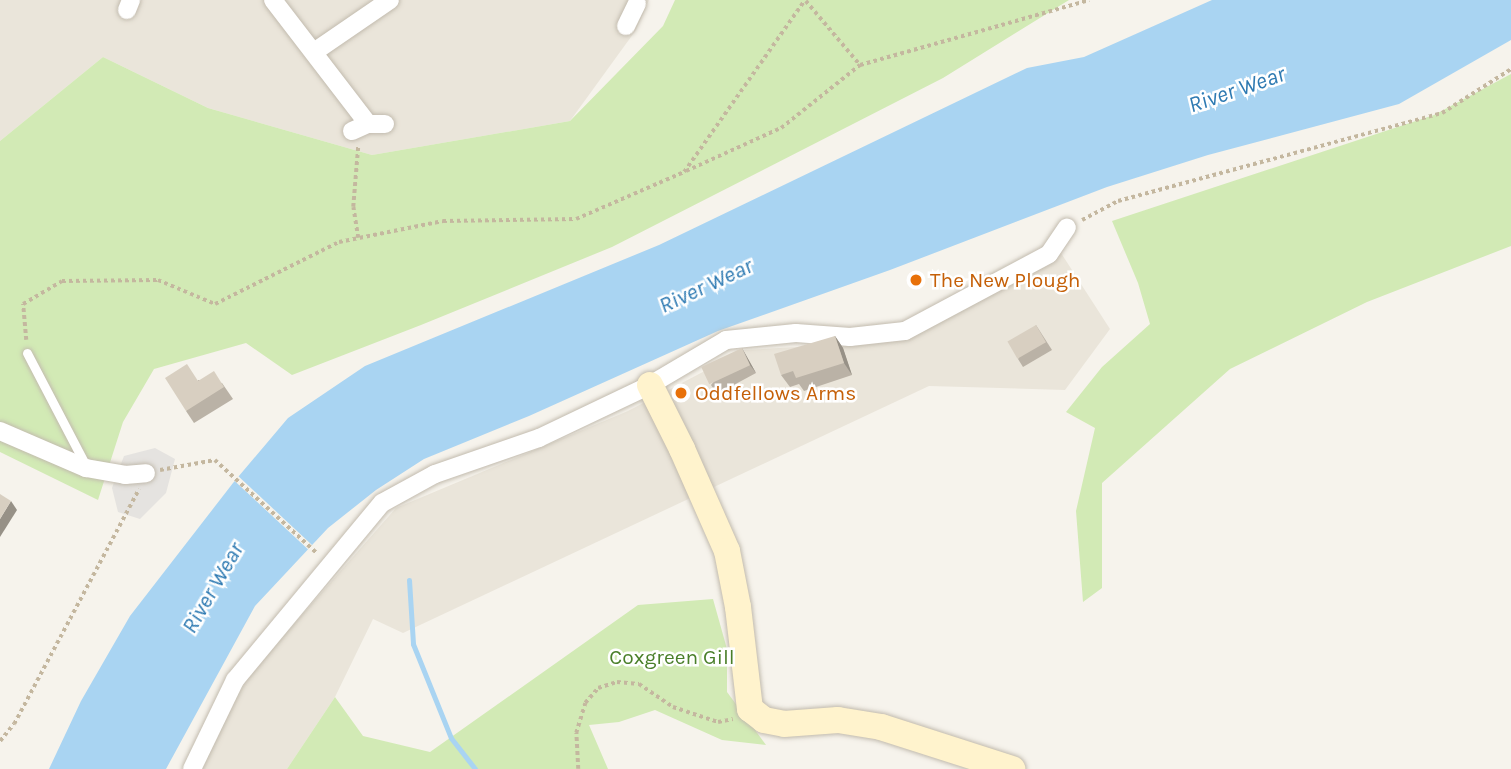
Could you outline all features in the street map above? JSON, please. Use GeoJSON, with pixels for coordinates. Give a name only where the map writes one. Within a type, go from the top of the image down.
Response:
{"type":"FeatureCollection","features":[{"type":"Feature","properties":{"kind":"street"},"geometry":{"type":"LineString","coordinates":[[273,0],[368,126]]}},
{"type":"Feature","properties":{"kind":"street"},"geometry":{"type":"LineString","coordinates":[[314,52],[390,0]]}},
{"type":"Feature","properties":{"kind":"street"},"geometry":{"type":"LineString","coordinates":[[626,26],[638,1]]}},
{"type":"Feature","properties":{"kind":"street"},"geometry":{"type":"LineString","coordinates":[[192,769],[235,680],[382,503],[435,474],[539,438],[650,385],[726,340],[796,333],[850,337],[905,331],[1049,254],[1067,227]]}},
{"type":"Feature","properties":{"kind":"street"},"geometry":{"type":"LineString","coordinates":[[650,385],[727,551],[738,607],[750,709],[764,720],[784,724],[838,720],[881,727],[1012,769]]}},
{"type":"Feature","properties":{"kind":"street"},"geometry":{"type":"LineString","coordinates":[[0,431],[86,468],[125,475],[146,473]]}},
{"type":"Feature","properties":{"kind":"lane"},"geometry":{"type":"LineString","coordinates":[[27,353],[86,468]]}},
{"type":"Feature","properties":{"kind":"path"},"geometry":{"type":"LineString","coordinates":[[27,353],[23,304],[62,281],[158,280],[215,304],[339,242],[443,221],[576,219],[781,128],[860,65],[1089,0]]}},
{"type":"Feature","properties":{"kind":"path"},"geometry":{"type":"LineString","coordinates":[[684,172],[805,1],[860,65]]}},
{"type":"Feature","properties":{"kind":"path"},"geometry":{"type":"LineString","coordinates":[[1067,227],[1118,201],[1441,113],[1511,69]]}},
{"type":"Feature","properties":{"kind":"path"},"geometry":{"type":"LineString","coordinates":[[358,238],[353,207],[358,145],[368,126]]}},
{"type":"Feature","properties":{"kind":"path"},"geometry":{"type":"LineString","coordinates":[[0,741],[14,724],[146,473],[215,460],[324,559]]}},
{"type":"Feature","properties":{"kind":"path"},"geometry":{"type":"LineString","coordinates":[[578,769],[576,733],[585,703],[598,688],[618,682],[639,684],[673,707],[718,722],[730,721],[750,709]]}},
{"type":"Feature","properties":{"kind":"shaded area"},"geometry":{"type":"Polygon","coordinates":[[[0,0],[649,0],[636,30],[570,121],[372,155],[208,108],[103,57],[0,141],[0,0]]]}},
{"type":"Feature","properties":{"kind":"shaded area"},"geometry":{"type":"Polygon","coordinates":[[[1061,253],[1110,329],[1065,390],[929,386],[403,633],[373,619],[335,697],[287,769],[196,769],[250,674],[396,508],[628,411],[745,350],[900,341],[1061,253]]]}},
{"type":"Feature","properties":{"kind":"shaded area"},"geometry":{"type":"Polygon","coordinates":[[[155,448],[175,459],[166,493],[140,519],[118,512],[112,488],[124,456],[155,448]]]}},
{"type":"Feature","properties":{"kind":"green space"},"geometry":{"type":"Polygon","coordinates":[[[675,0],[1069,0],[943,78],[612,247],[421,325],[292,375],[246,343],[154,369],[123,422],[98,500],[0,452],[0,141],[103,57],[208,108],[372,155],[570,121],[663,26],[675,0]]]}},
{"type":"Feature","properties":{"kind":"green space"},"geometry":{"type":"Polygon","coordinates":[[[1511,74],[1511,246],[1367,302],[1230,369],[1102,483],[1102,588],[1083,602],[1076,511],[1095,428],[1066,412],[1102,367],[1150,324],[1138,283],[1112,221],[1434,115],[1511,74]]]}},
{"type":"Feature","properties":{"kind":"green space","name":"Coxgreen Gill"},"geometry":{"type":"Polygon","coordinates":[[[713,599],[727,649],[727,692],[766,745],[722,740],[655,710],[619,722],[589,725],[608,769],[287,769],[335,697],[363,736],[430,752],[638,605],[713,599]]]}},
{"type":"Feature","properties":{"kind":"water","name":"River Wear"},"geometry":{"type":"Polygon","coordinates":[[[1212,0],[1511,0],[1511,40],[1399,104],[1208,155],[1107,187],[890,270],[718,331],[529,416],[424,459],[376,490],[328,528],[255,606],[166,769],[49,769],[81,701],[130,616],[233,483],[288,418],[365,366],[659,245],[1027,68],[1084,57],[1212,0]]]}},
{"type":"Feature","properties":{"kind":"pier"},"geometry":{"type":"Polygon","coordinates":[[[236,474],[315,548],[311,552],[232,478],[236,474]]]}},
{"type":"Feature","properties":{"kind":"building"},"geometry":{"type":"Polygon","coordinates":[[[1036,325],[1046,342],[1017,359],[1007,342],[1036,325]]]}},
{"type":"Feature","properties":{"kind":"building"},"geometry":{"type":"Polygon","coordinates":[[[835,336],[844,363],[796,378],[793,371],[781,375],[774,354],[835,336]]]}},
{"type":"Feature","properties":{"kind":"building"},"geometry":{"type":"Polygon","coordinates":[[[742,348],[750,365],[709,384],[701,367],[742,348]]]}},
{"type":"Feature","properties":{"kind":"building"},"geometry":{"type":"Polygon","coordinates":[[[187,364],[198,381],[214,371],[224,387],[186,411],[165,378],[187,364]]]}},
{"type":"Feature","properties":{"kind":"building"},"geometry":{"type":"Polygon","coordinates":[[[0,494],[11,501],[0,519],[0,494]]]}},
{"type":"Feature","properties":{"kind":"waterway","name":"Coxgreen Gill"},"geometry":{"type":"LineString","coordinates":[[409,580],[413,644],[451,738],[475,769]]}},
{"type":"Feature","properties":{"kind":"place","name":"The New Plough"},"geometry":{"type":"Point","coordinates":[916,280]}},
{"type":"Feature","properties":{"kind":"place","name":"Oddfellows Arms"},"geometry":{"type":"Point","coordinates":[681,393]}}]}
